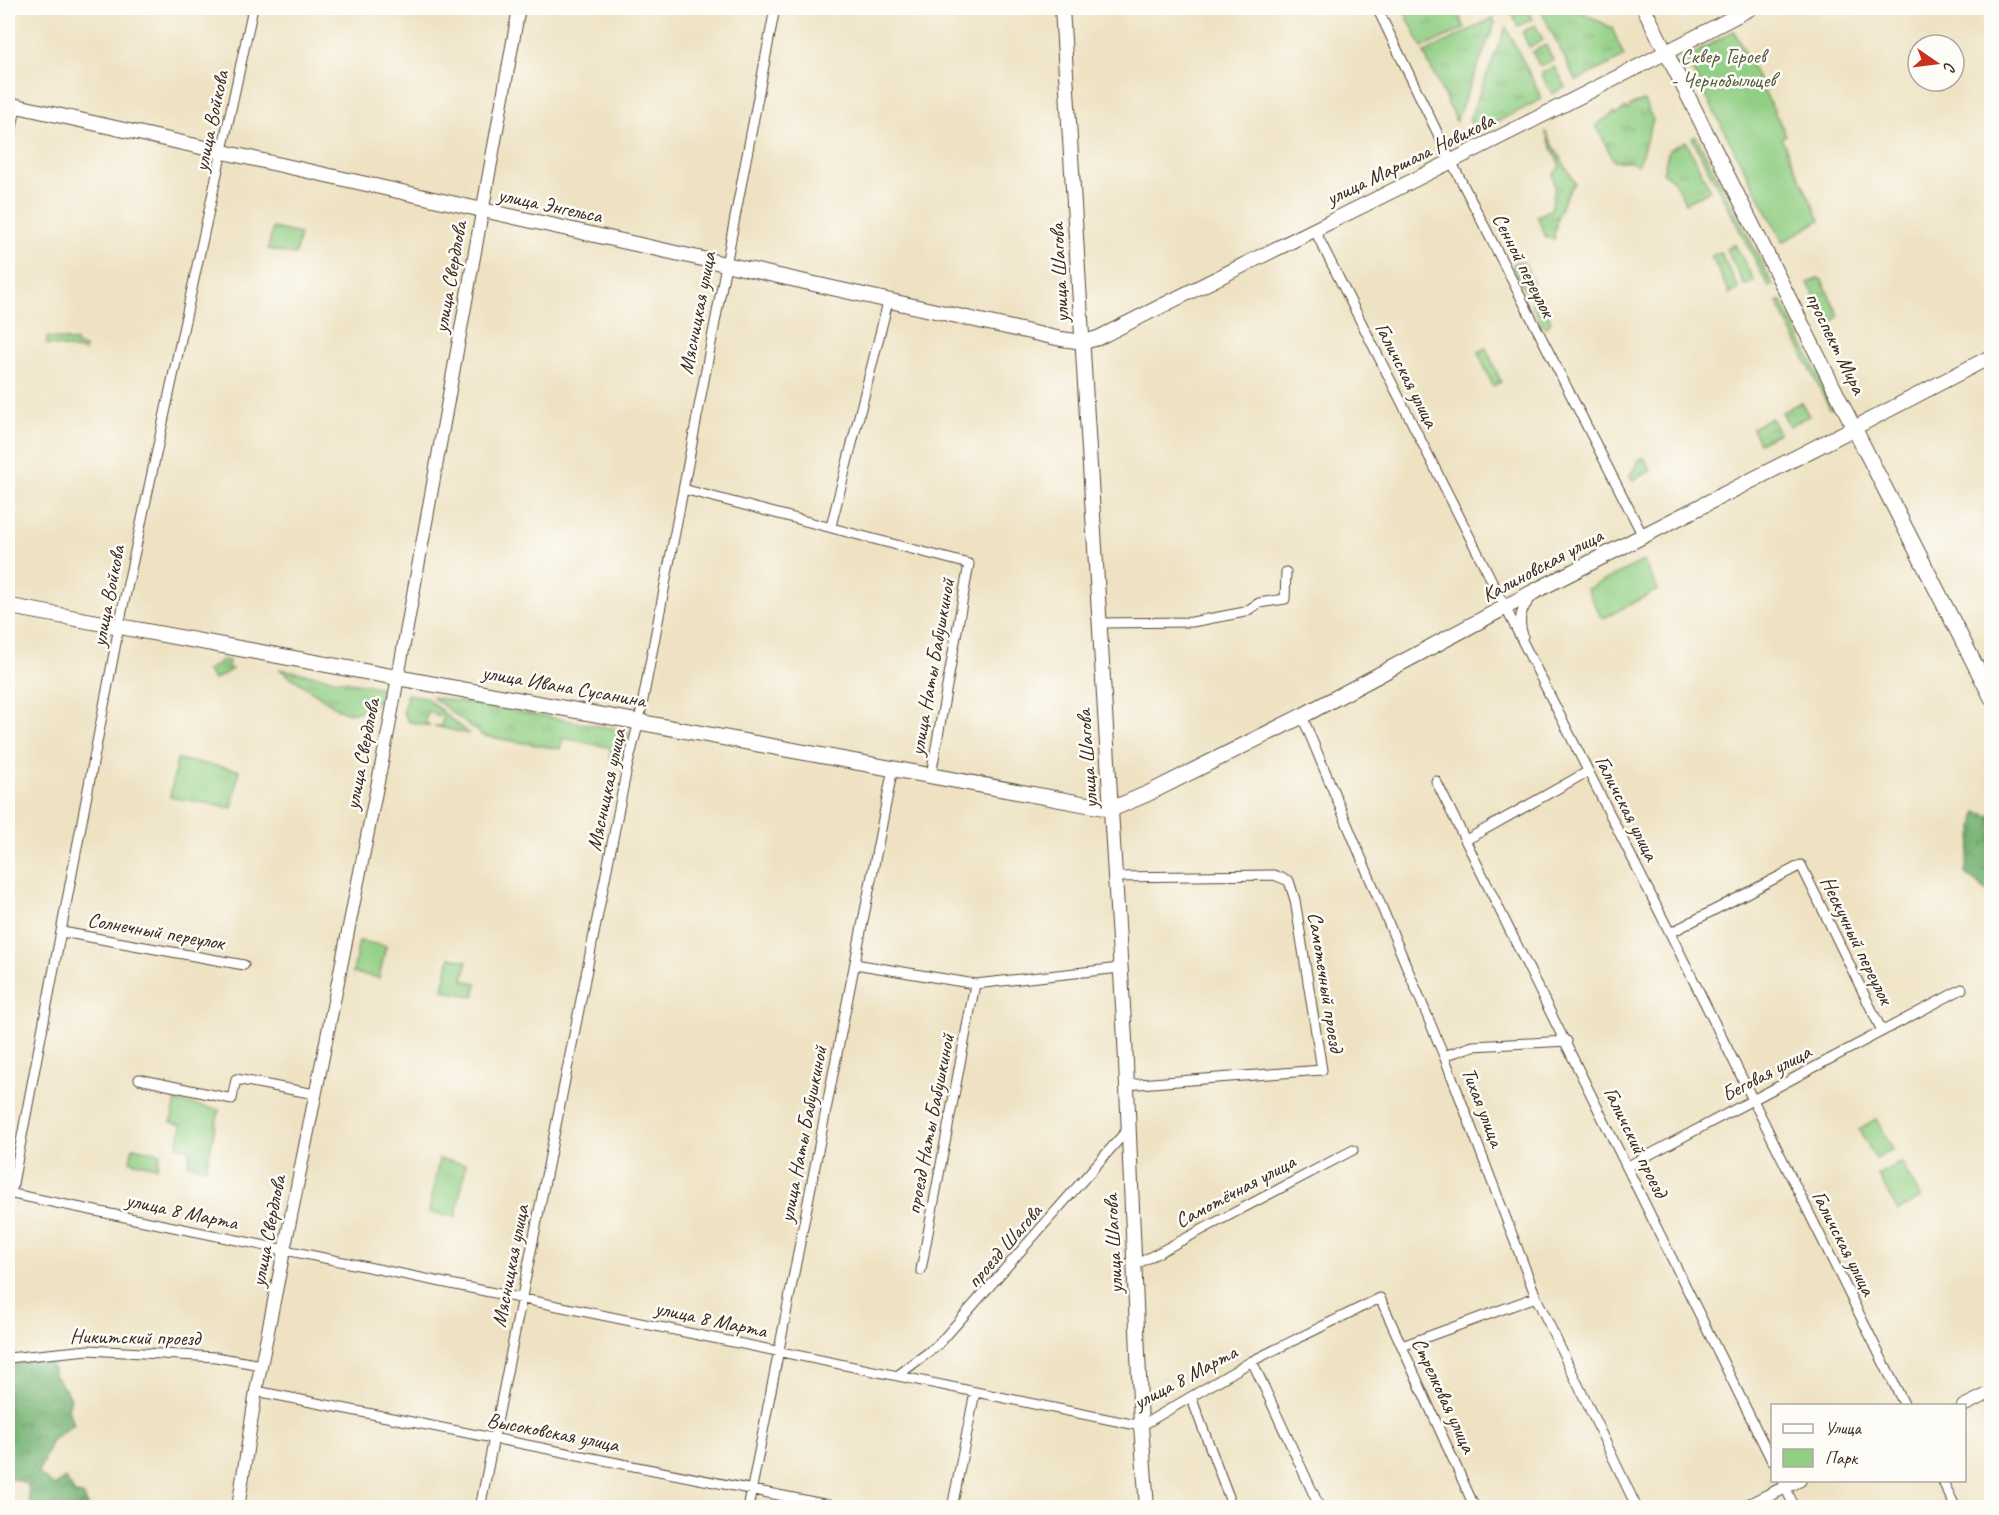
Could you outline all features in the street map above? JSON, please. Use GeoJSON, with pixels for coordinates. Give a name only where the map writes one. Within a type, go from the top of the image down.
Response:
{"type":"FeatureCollection","features":[{"type":"Feature","properties":{"kind":"main road","name":"улица Шагова"},"geometry":{"type":"LineString","coordinates":[[1062,8],[1112,809],[1141,1426],[1148,1508]]}},
{"type":"Feature","properties":{"kind":"main road","name":"проспект Мира"},"geometry":{"type":"LineString","coordinates":[[1644,8],[1992,698]]}},
{"type":"Feature","properties":{"kind":"main road","name":"улица Маршала Новикова"},"geometry":{"type":"LineString","coordinates":[[1084,342],[1098,338],[1314,229],[1452,163],[1751,8]]}},
{"type":"Feature","properties":{"kind":"main road","name":"улица Энгельса"},"geometry":{"type":"LineString","coordinates":[[11,104],[482,212],[888,302],[1084,342]]}},
{"type":"Feature","properties":{"kind":"main road","name":"Калиновская улица"},"geometry":{"type":"LineString","coordinates":[[1112,809],[1149,793],[1302,716],[1541,588],[1992,356]]}},
{"type":"Feature","properties":{"kind":"main road","name":"улица Ивана Сусанина"},"geometry":{"type":"LineString","coordinates":[[8,606],[1112,809]]}},
{"type":"Feature","properties":{"kind":"street","name":"улица Войкова"},"geometry":{"type":"LineString","coordinates":[[9,1194],[62,932],[119,626],[253,8]]}},
{"type":"Feature","properties":{"kind":"street","name":"улица Свердлова"},"geometry":{"type":"LineString","coordinates":[[238,1508],[256,1391],[397,677],[519,8]]}},
{"type":"Feature","properties":{"kind":"street","name":"Мясницкая улица"},"geometry":{"type":"LineString","coordinates":[[480,1508],[625,780],[639,721],[724,265],[775,8]]}},
{"type":"Feature","properties":{"kind":"street","name":"Сенной переулок"},"geometry":{"type":"LineString","coordinates":[[1377,8],[1452,163],[1643,536]]}},
{"type":"Feature","properties":{"kind":"street"},"geometry":{"type":"LineString","coordinates":[[8,140],[11,104]]}},
{"type":"Feature","properties":{"kind":"street","name":"Галичская улица"},"geometry":{"type":"LineString","coordinates":[[1314,229],[1670,933],[1904,1404]]}},
{"type":"Feature","properties":{"kind":"street"},"geometry":{"type":"LineString","coordinates":[[831,526],[888,302]]}},
{"type":"Feature","properties":{"kind":"street","name":"улица Наты Бабушкиной"},"geometry":{"type":"LineString","coordinates":[[683,489],[969,564],[931,775]]}},
{"type":"Feature","properties":{"kind":"street"},"geometry":{"type":"LineString","coordinates":[[1100,623],[1192,622],[1245,612],[1258,603],[1285,598],[1286,572]]}},
{"type":"Feature","properties":{"kind":"street"},"geometry":{"type":"LineString","coordinates":[[1527,650],[1520,627],[1520,615],[1522,607],[1541,588]]}},
{"type":"Feature","properties":{"kind":"street","name":"Тихая улица"},"geometry":{"type":"LineString","coordinates":[[1302,716],[1444,1056],[1536,1297],[1637,1508]]}},
{"type":"Feature","properties":{"kind":"street","name":"улица Наты Бабушкиной"},"geometry":{"type":"LineString","coordinates":[[748,1508],[893,768]]}},
{"type":"Feature","properties":{"kind":"street"},"geometry":{"type":"LineString","coordinates":[[1466,840],[1587,772]]}},
{"type":"Feature","properties":{"kind":"street","name":"Галичский проезд"},"geometry":{"type":"LineString","coordinates":[[1436,781],[1567,1041],[1771,1457]]}},
{"type":"Feature","properties":{"kind":"street","name":"Нескучный переулок"},"geometry":{"type":"LineString","coordinates":[[1670,933],[1801,865],[1882,1030]]}},
{"type":"Feature","properties":{"kind":"street","name":"Самотечный проезд"},"geometry":{"type":"LineString","coordinates":[[1115,877],[1274,875],[1289,881],[1295,900],[1322,1070],[1126,1085]]}},
{"type":"Feature","properties":{"kind":"street","name":"Солнечный переулок"},"geometry":{"type":"LineString","coordinates":[[62,932],[244,965]]}},
{"type":"Feature","properties":{"kind":"street"},"geometry":{"type":"LineString","coordinates":[[855,964],[975,984],[1120,968]]}},
{"type":"Feature","properties":{"kind":"street","name":"проезд Наты Бабушкиной"},"geometry":{"type":"LineString","coordinates":[[921,1270],[975,984]]}},
{"type":"Feature","properties":{"kind":"street","name":"Беговая улица"},"geometry":{"type":"LineString","coordinates":[[1628,1166],[1962,989]]}},
{"type":"Feature","properties":{"kind":"street"},"geometry":{"type":"LineString","coordinates":[[1444,1056],[1473,1046],[1567,1041]]}},
{"type":"Feature","properties":{"kind":"street"},"geometry":{"type":"LineString","coordinates":[[139,1079],[232,1099],[236,1079],[315,1094]]}},
{"type":"Feature","properties":{"kind":"street","name":"проезд Шагова"},"geometry":{"type":"LineString","coordinates":[[897,1376],[938,1345],[989,1291],[1128,1129]]}},
{"type":"Feature","properties":{"kind":"street","name":"Самотёчная улица"},"geometry":{"type":"LineString","coordinates":[[1135,1265],[1353,1150]]}},
{"type":"Feature","properties":{"kind":"street","name":"улица 8 Марта"},"geometry":{"type":"LineString","coordinates":[[9,1194],[1141,1426],[1252,1361],[1380,1298]]}},
{"type":"Feature","properties":{"kind":"street"},"geometry":{"type":"LineString","coordinates":[[1402,1346],[1536,1297]]}},
{"type":"Feature","properties":{"kind":"street","name":"Стрелковая улица"},"geometry":{"type":"LineString","coordinates":[[1380,1298],[1475,1508]]}},
{"type":"Feature","properties":{"kind":"street","name":"Никитский проезд"},"geometry":{"type":"LineString","coordinates":[[8,1358],[107,1350],[216,1357],[261,1365]]}},
{"type":"Feature","properties":{"kind":"street"},"geometry":{"type":"LineString","coordinates":[[1252,1361],[1320,1508]]}},
{"type":"Feature","properties":{"kind":"street","name":"Высоковская улица"},"geometry":{"type":"LineString","coordinates":[[256,1391],[844,1508]]}},
{"type":"Feature","properties":{"kind":"street"},"geometry":{"type":"LineString","coordinates":[[952,1508],[975,1392]]}},
{"type":"Feature","properties":{"kind":"street"},"geometry":{"type":"LineString","coordinates":[[1966,1405],[1992,1392]]}},
{"type":"Feature","properties":{"kind":"street"},"geometry":{"type":"LineString","coordinates":[[1191,1396],[1229,1497]]}},
{"type":"Feature","properties":{"kind":"street"},"geometry":{"type":"LineString","coordinates":[[1943,1482],[1956,1508]]}},
{"type":"Feature","properties":{"kind":"street"},"geometry":{"type":"LineString","coordinates":[[1743,1508],[1784,1484],[1795,1508]]}},
{"type":"Feature","properties":{"kind":"green space"},"geometry":{"type":"Polygon","coordinates":[[[1403,8],[1455,8],[1465,28],[1422,48],[1403,8]]]}},
{"type":"Feature","properties":{"kind":"green space"},"geometry":{"type":"Polygon","coordinates":[[[1526,8],[1532,19],[1518,26],[1511,11],[1526,8]]]}},
{"type":"Feature","properties":{"kind":"green space"},"geometry":{"type":"Polygon","coordinates":[[[1540,8],[1574,8],[1612,28],[1624,57],[1576,81],[1540,8]]]}},
{"type":"Feature","properties":{"kind":"green space"},"geometry":{"type":"Polygon","coordinates":[[[1493,18],[1495,23],[1456,121],[1424,53],[1493,18]]]}},
{"type":"Feature","properties":{"kind":"green space"},"geometry":{"type":"Polygon","coordinates":[[[1535,25],[1543,40],[1529,47],[1522,32],[1535,25]]]}},
{"type":"Feature","properties":{"kind":"green space"},"geometry":{"type":"Polygon","coordinates":[[[1506,27],[1542,99],[1477,132],[1469,120],[1506,27]]]}},
{"type":"Feature","properties":{"kind":"green space","name":"Сквер Героев - Чернобыльцев"},"geometry":{"type":"Polygon","coordinates":[[[1734,31],[1786,135],[1781,138],[1820,220],[1783,242],[1686,58],[1734,31]]]}},
{"type":"Feature","properties":{"kind":"green space"},"geometry":{"type":"Polygon","coordinates":[[[1546,45],[1553,60],[1540,66],[1532,52],[1546,45]]]}},
{"type":"Feature","properties":{"kind":"green space"},"geometry":{"type":"Polygon","coordinates":[[[1555,67],[1566,87],[1552,94],[1541,73],[1555,67]]]}},
{"type":"Feature","properties":{"kind":"green space"},"geometry":{"type":"Polygon","coordinates":[[[1644,101],[1653,120],[1638,165],[1629,161],[1614,161],[1596,125],[1614,113],[1616,115],[1644,101]]]}},
{"type":"Feature","properties":{"kind":"green space"},"geometry":{"type":"Polygon","coordinates":[[[1545,131],[1575,183],[1560,210],[1554,240],[1546,237],[1537,216],[1551,210],[1555,187],[1553,175],[1560,167],[1545,131]]]}},
{"type":"Feature","properties":{"kind":"green space"},"geometry":{"type":"Polygon","coordinates":[[[1696,136],[1773,285],[1769,287],[1692,138],[1696,136]]]}},
{"type":"Feature","properties":{"kind":"green space"},"geometry":{"type":"Polygon","coordinates":[[[1686,141],[1710,190],[1686,203],[1673,179],[1663,173],[1669,150],[1686,141]]]}},
{"type":"Feature","properties":{"kind":"green space"},"geometry":{"type":"Polygon","coordinates":[[[273,228],[300,234],[295,255],[268,249],[273,228]]]}},
{"type":"Feature","properties":{"kind":"green space"},"geometry":{"type":"Polygon","coordinates":[[[1735,244],[1754,281],[1745,286],[1726,249],[1735,244]]]}},
{"type":"Feature","properties":{"kind":"green space"},"geometry":{"type":"Polygon","coordinates":[[[1720,252],[1739,289],[1730,294],[1711,256],[1720,252]]]}},
{"type":"Feature","properties":{"kind":"green space"},"geometry":{"type":"Polygon","coordinates":[[[1519,261],[1524,263],[1534,285],[1529,292],[1524,290],[1513,270],[1514,263],[1519,261]]]}},
{"type":"Feature","properties":{"kind":"green space"},"geometry":{"type":"Polygon","coordinates":[[[1818,278],[1822,280],[1839,316],[1829,325],[1808,283],[1818,278]]]}},
{"type":"Feature","properties":{"kind":"green space"},"geometry":{"type":"Polygon","coordinates":[[[1537,296],[1541,298],[1551,321],[1547,327],[1542,325],[1532,305],[1533,298],[1537,296]]]}},
{"type":"Feature","properties":{"kind":"green space"},"geometry":{"type":"Polygon","coordinates":[[[1781,300],[1834,407],[1830,409],[1777,302],[1781,300]]]}},
{"type":"Feature","properties":{"kind":"green space"},"geometry":{"type":"Polygon","coordinates":[[[48,337],[76,342],[76,345],[85,347],[84,351],[46,344],[48,337]]]}},
{"type":"Feature","properties":{"kind":"green space"},"geometry":{"type":"Polygon","coordinates":[[[1486,348],[1501,382],[1493,386],[1478,352],[1486,348]]]}},
{"type":"Feature","properties":{"kind":"green space"},"geometry":{"type":"Polygon","coordinates":[[[1801,402],[1809,416],[1789,426],[1782,412],[1801,402]]]}},
{"type":"Feature","properties":{"kind":"green space"},"geometry":{"type":"Polygon","coordinates":[[[1771,418],[1779,433],[1759,443],[1752,428],[1771,418]]]}},
{"type":"Feature","properties":{"kind":"green space"},"geometry":{"type":"Polygon","coordinates":[[[1644,458],[1651,471],[1632,480],[1630,475],[1640,459],[1644,458]]]}},
{"type":"Feature","properties":{"kind":"green space"},"geometry":{"type":"Polygon","coordinates":[[[1643,561],[1658,590],[1602,619],[1587,589],[1643,561]]]}},
{"type":"Feature","properties":{"kind":"green space"},"geometry":{"type":"Polygon","coordinates":[[[222,660],[229,661],[228,668],[232,669],[214,680],[207,671],[222,660]]]}},
{"type":"Feature","properties":{"kind":"green space"},"geometry":{"type":"Polygon","coordinates":[[[279,669],[384,688],[378,700],[368,708],[356,712],[343,712],[279,669]]]}},
{"type":"Feature","properties":{"kind":"green space"},"geometry":{"type":"Polygon","coordinates":[[[407,694],[425,697],[469,734],[434,726],[441,726],[443,717],[428,712],[425,722],[431,726],[409,722],[403,712],[407,694]]]}},
{"type":"Feature","properties":{"kind":"green space"},"geometry":{"type":"Polygon","coordinates":[[[432,697],[628,731],[622,761],[610,759],[611,748],[563,738],[560,749],[483,736],[432,697]]]}},
{"type":"Feature","properties":{"kind":"green space"},"geometry":{"type":"Polygon","coordinates":[[[177,759],[239,770],[232,808],[170,797],[177,759]]]}},
{"type":"Feature","properties":{"kind":"green space"},"geometry":{"type":"Polygon","coordinates":[[[1977,812],[1991,816],[1991,895],[1965,873],[1977,812]]]}},
{"type":"Feature","properties":{"kind":"green space"},"geometry":{"type":"Polygon","coordinates":[[[359,941],[386,946],[379,978],[353,973],[359,941]]]}},
{"type":"Feature","properties":{"kind":"green space"},"geometry":{"type":"Polygon","coordinates":[[[450,957],[467,961],[463,980],[477,983],[474,997],[443,990],[450,957]]]}},
{"type":"Feature","properties":{"kind":"green space"},"geometry":{"type":"Polygon","coordinates":[[[176,1101],[219,1110],[206,1168],[188,1164],[191,1150],[177,1146],[182,1125],[171,1122],[176,1101]]]}},
{"type":"Feature","properties":{"kind":"green space"},"geometry":{"type":"Polygon","coordinates":[[[1876,1119],[1893,1149],[1876,1159],[1859,1129],[1876,1119]]]}},
{"type":"Feature","properties":{"kind":"green space"},"geometry":{"type":"Polygon","coordinates":[[[133,1147],[160,1153],[157,1167],[130,1161],[133,1147]]]}},
{"type":"Feature","properties":{"kind":"green space"},"geometry":{"type":"Polygon","coordinates":[[[439,1159],[466,1164],[456,1217],[429,1212],[439,1159]]]}},
{"type":"Feature","properties":{"kind":"green space"},"geometry":{"type":"Polygon","coordinates":[[[1901,1162],[1921,1198],[1898,1211],[1878,1175],[1901,1162]]]}},
{"type":"Feature","properties":{"kind":"green space"},"geometry":{"type":"Polygon","coordinates":[[[50,1358],[54,1375],[71,1398],[68,1410],[74,1424],[52,1440],[38,1473],[54,1486],[65,1478],[75,1494],[83,1495],[88,1507],[30,1507],[28,1484],[8,1477],[8,1363],[50,1358]]]}}]}
